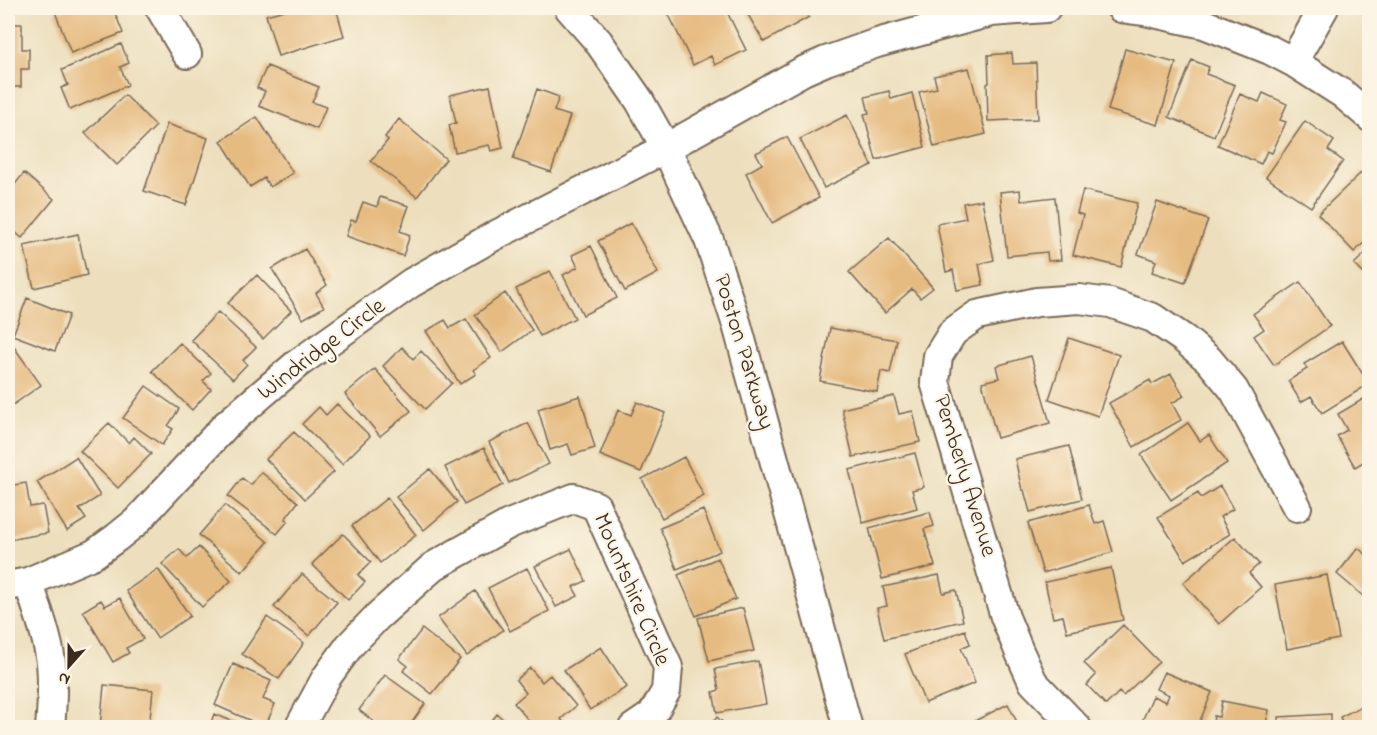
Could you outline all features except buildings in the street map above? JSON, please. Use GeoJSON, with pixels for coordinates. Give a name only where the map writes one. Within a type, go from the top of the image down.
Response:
{"type":"FeatureCollection","features":[{"type":"Feature","properties":{"kind":"street"},"geometry":{"type":"LineString","coordinates":[[160,8],[188,54]]}},
{"type":"Feature","properties":{"kind":"street","name":"Poston Parkway"},"geometry":{"type":"LineString","coordinates":[[569,8],[598,41],[639,100],[666,148],[709,240],[737,325],[848,728]]}},
{"type":"Feature","properties":{"kind":"street"},"geometry":{"type":"LineString","coordinates":[[666,148],[803,71],[826,61],[877,43],[990,10],[1046,8]]}},
{"type":"Feature","properties":{"kind":"street"},"geometry":{"type":"LineString","coordinates":[[1121,8],[1145,10],[1204,24],[1270,50],[1342,94],[1370,117]]}},
{"type":"Feature","properties":{"kind":"street"},"geometry":{"type":"LineString","coordinates":[[1293,62],[1324,8]]}},
{"type":"Feature","properties":{"kind":"street","name":"Windridge Circle"},"geometry":{"type":"LineString","coordinates":[[18,584],[94,554],[116,538],[136,522],[226,425],[297,364],[411,283],[494,236],[666,148]]}},
{"type":"Feature","properties":{"kind":"street","name":"Pemberly Avenue"},"geometry":{"type":"LineString","coordinates":[[1077,728],[1034,682],[1005,617],[935,382],[938,356],[953,332],[977,315],[1037,302],[1079,298],[1110,303],[1153,318],[1184,339],[1209,360],[1234,390],[1297,507]]}},
{"type":"Feature","properties":{"kind":"street","name":"Mountshire Circle"},"geometry":{"type":"LineString","coordinates":[[299,728],[326,678],[350,645],[378,616],[434,566],[508,524],[574,498],[596,506],[668,667],[666,691],[652,715],[633,728]]}},
{"type":"Feature","properties":{"kind":"street"},"geometry":{"type":"LineString","coordinates":[[18,584],[43,627],[51,663],[50,728]]}}]}
